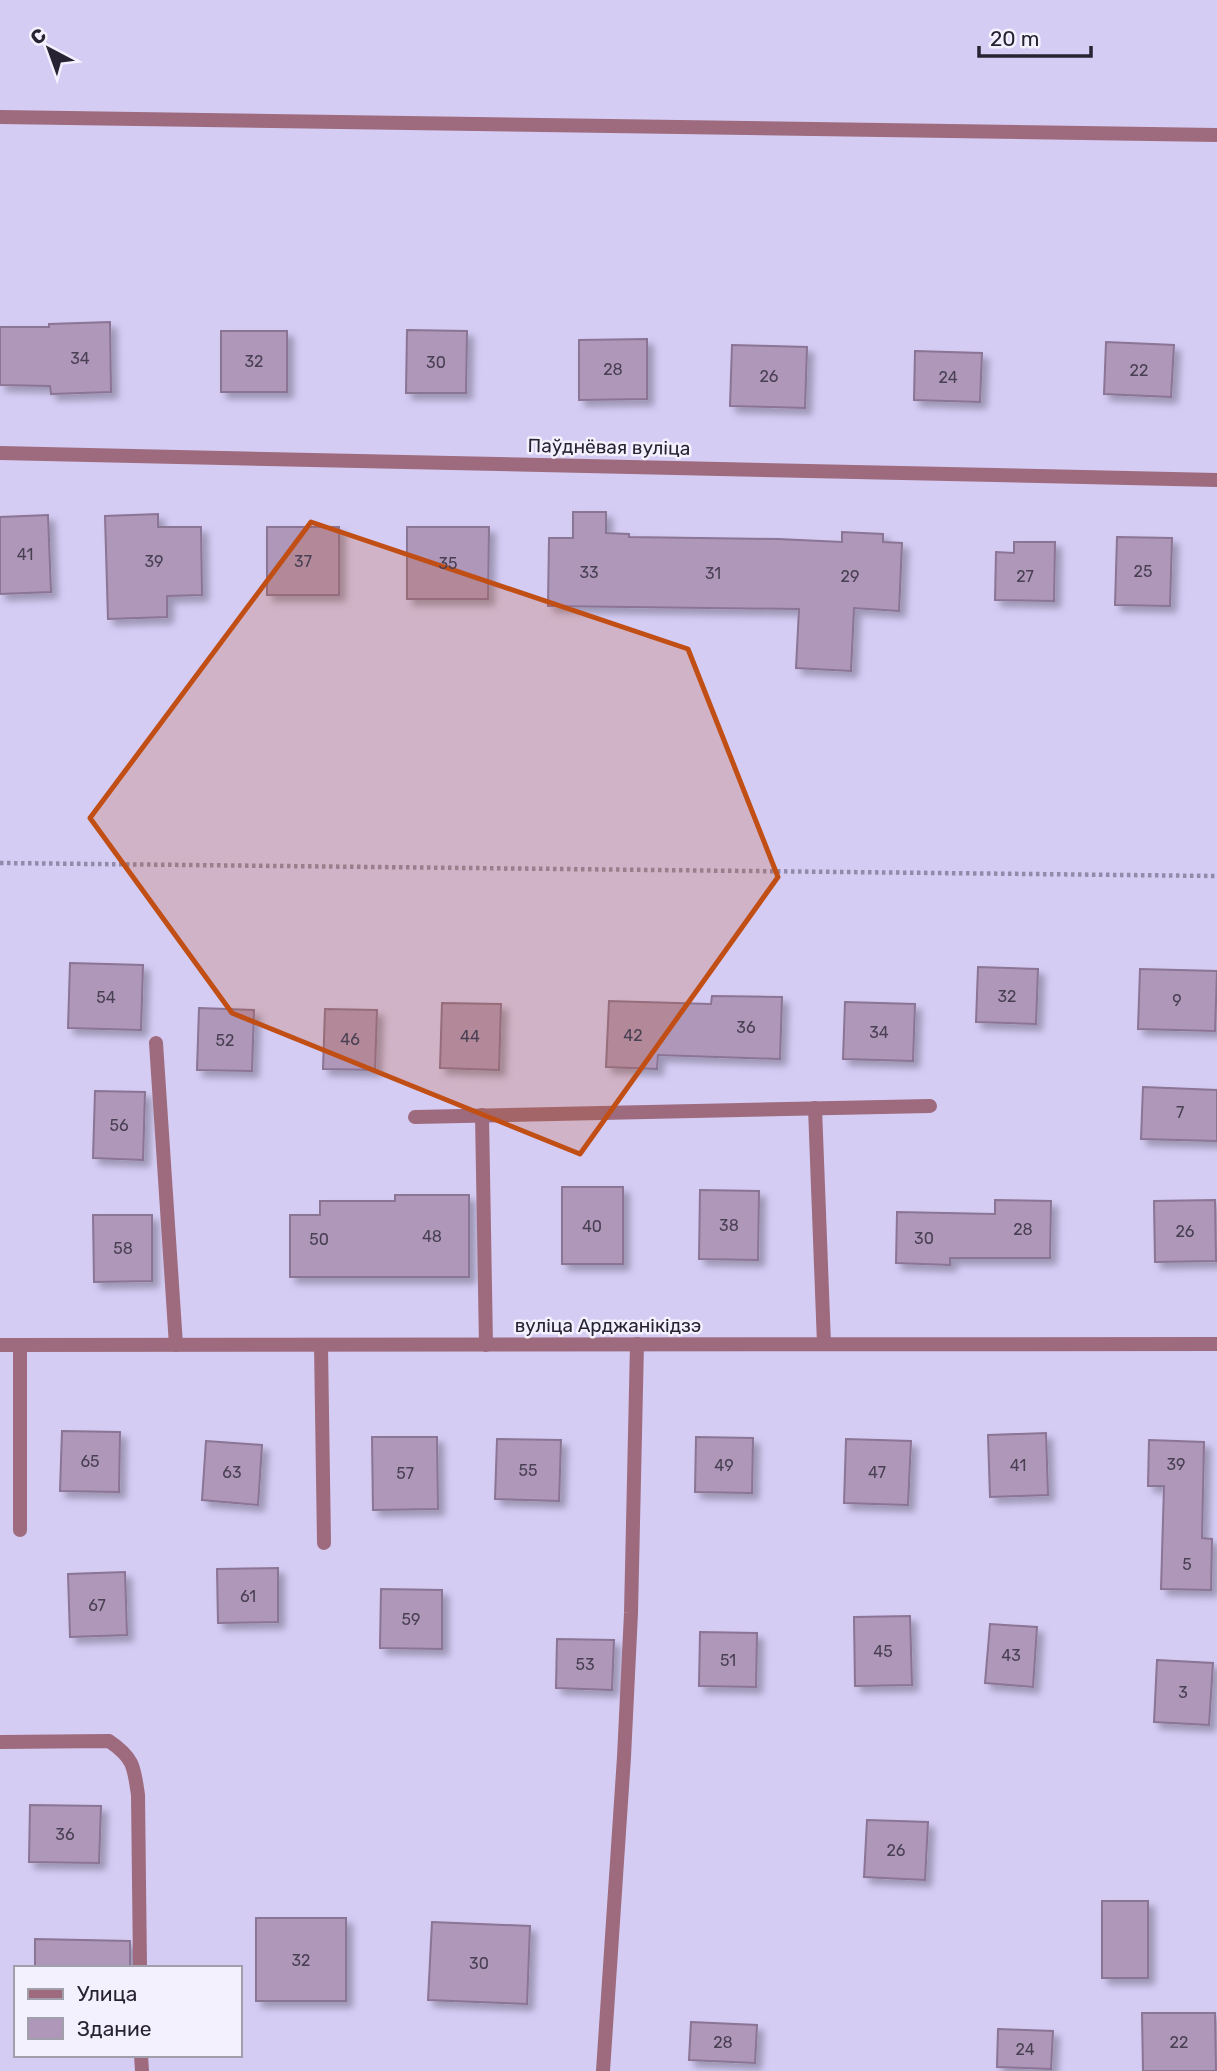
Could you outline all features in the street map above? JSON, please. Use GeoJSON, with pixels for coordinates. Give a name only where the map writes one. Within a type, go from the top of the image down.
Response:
{"type":"FeatureCollection","features":[{"type":"Feature","properties":{"kind":"street"},"geometry":{"type":"LineString","coordinates":[[0,117],[1217,135]]}},
{"type":"Feature","properties":{"kind":"street","name":"Паўднёвая вуліца"},"geometry":{"type":"LineString","coordinates":[[0,453],[1217,480]]}},
{"type":"Feature","properties":{"kind":"street"},"geometry":{"type":"LineString","coordinates":[[156,1044],[176,1345]]}},
{"type":"Feature","properties":{"kind":"street"},"geometry":{"type":"LineString","coordinates":[[415,1116],[930,1106]]}},
{"type":"Feature","properties":{"kind":"street"},"geometry":{"type":"LineString","coordinates":[[814,1108],[824,1345]]}},
{"type":"Feature","properties":{"kind":"street"},"geometry":{"type":"LineString","coordinates":[[482,1115],[486,1345]]}},
{"type":"Feature","properties":{"kind":"street"},"geometry":{"type":"LineString","coordinates":[[603,2071],[628,1665],[637,1344]]}},
{"type":"Feature","properties":{"kind":"street","name":"вуліца Арджанікідзэ"},"geometry":{"type":"LineString","coordinates":[[0,1345],[1217,1344]]}},
{"type":"Feature","properties":{"kind":"street"},"geometry":{"type":"LineString","coordinates":[[20,1345],[20,1530]]}},
{"type":"Feature","properties":{"kind":"street"},"geometry":{"type":"LineString","coordinates":[[321,1345],[324,1543]]}},
{"type":"Feature","properties":{"kind":"street"},"geometry":{"type":"LineString","coordinates":[[0,1742],[109,1741],[124,1751],[134,1769],[138,1795],[140,1966]]}},
{"type":"Feature","properties":{"kind":"path"},"geometry":{"type":"LineString","coordinates":[[0,863],[1217,876]]}},
{"type":"Feature","properties":{"kind":"highlighted area"},"geometry":{"type":"Polygon","coordinates":[[[311,522],[688,649],[778,877],[580,1154],[232,1013],[90,818],[311,522]]]}},
{"type":"Feature","properties":{"kind":"building"},"geometry":{"type":"Polygon","coordinates":[[[110,322],[111,392],[51,394],[50,386],[0,385],[0,327],[49,327],[49,324],[110,322]]]}},
{"type":"Feature","properties":{"kind":"building"},"geometry":{"type":"Polygon","coordinates":[[[407,330],[467,331],[466,393],[406,393],[407,330]]]}},
{"type":"Feature","properties":{"kind":"building"},"geometry":{"type":"Polygon","coordinates":[[[221,331],[287,331],[287,392],[221,392],[221,331]]]}},
{"type":"Feature","properties":{"kind":"building"},"geometry":{"type":"Polygon","coordinates":[[[647,339],[647,399],[579,400],[579,340],[647,339]]]}},
{"type":"Feature","properties":{"kind":"building"},"geometry":{"type":"Polygon","coordinates":[[[1106,342],[1174,345],[1171,397],[1104,394],[1106,342]]]}},
{"type":"Feature","properties":{"kind":"building"},"geometry":{"type":"Polygon","coordinates":[[[732,345],[807,347],[805,408],[730,406],[732,345]]]}},
{"type":"Feature","properties":{"kind":"building"},"geometry":{"type":"Polygon","coordinates":[[[915,351],[982,353],[980,402],[914,400],[915,351]]]}},
{"type":"Feature","properties":{"kind":"building"},"geometry":{"type":"Polygon","coordinates":[[[573,512],[606,512],[606,533],[629,534],[629,537],[842,542],[842,532],[883,534],[883,542],[902,543],[899,611],[854,608],[851,671],[796,668],[799,609],[548,606],[549,538],[573,538],[573,512]]]}},
{"type":"Feature","properties":{"kind":"building"},"geometry":{"type":"Polygon","coordinates":[[[158,514],[158,527],[201,527],[202,595],[167,596],[167,617],[108,619],[105,516],[158,514]]]}},
{"type":"Feature","properties":{"kind":"building"},"geometry":{"type":"Polygon","coordinates":[[[48,515],[51,592],[0,594],[0,517],[48,515]]]}},
{"type":"Feature","properties":{"kind":"building"},"geometry":{"type":"Polygon","coordinates":[[[267,527],[339,527],[339,595],[267,595],[267,527]]]}},
{"type":"Feature","properties":{"kind":"building"},"geometry":{"type":"Polygon","coordinates":[[[407,527],[489,527],[488,599],[407,599],[407,527]]]}},
{"type":"Feature","properties":{"kind":"building"},"geometry":{"type":"Polygon","coordinates":[[[1117,537],[1172,538],[1170,606],[1115,605],[1117,537]]]}},
{"type":"Feature","properties":{"kind":"building"},"geometry":{"type":"Polygon","coordinates":[[[1014,542],[1055,542],[1054,601],[995,600],[996,552],[1014,553],[1014,542]]]}},
{"type":"Feature","properties":{"kind":"building"},"geometry":{"type":"Polygon","coordinates":[[[70,963],[143,965],[141,1030],[68,1028],[70,963]]]}},
{"type":"Feature","properties":{"kind":"building"},"geometry":{"type":"Polygon","coordinates":[[[978,967],[1038,969],[1036,1024],[976,1022],[978,967]]]}},
{"type":"Feature","properties":{"kind":"building"},"geometry":{"type":"Polygon","coordinates":[[[1140,969],[1217,971],[1215,1031],[1138,1029],[1140,969]]]}},
{"type":"Feature","properties":{"kind":"building"},"geometry":{"type":"Polygon","coordinates":[[[712,996],[782,997],[780,1059],[658,1055],[657,1069],[606,1067],[609,1001],[711,1004],[712,996]]]}},
{"type":"Feature","properties":{"kind":"building"},"geometry":{"type":"Polygon","coordinates":[[[845,1002],[915,1004],[913,1061],[843,1059],[845,1002]]]}},
{"type":"Feature","properties":{"kind":"building"},"geometry":{"type":"Polygon","coordinates":[[[442,1003],[501,1004],[499,1070],[440,1068],[442,1003]]]}},
{"type":"Feature","properties":{"kind":"building"},"geometry":{"type":"Polygon","coordinates":[[[199,1008],[254,1010],[252,1071],[197,1070],[199,1008]]]}},
{"type":"Feature","properties":{"kind":"building"},"geometry":{"type":"Polygon","coordinates":[[[325,1009],[377,1010],[375,1070],[323,1069],[325,1009]]]}},
{"type":"Feature","properties":{"kind":"building"},"geometry":{"type":"Polygon","coordinates":[[[1143,1087],[1217,1090],[1217,1141],[1141,1139],[1143,1087]]]}},
{"type":"Feature","properties":{"kind":"building"},"geometry":{"type":"Polygon","coordinates":[[[95,1091],[145,1092],[143,1160],[93,1158],[95,1091]]]}},
{"type":"Feature","properties":{"kind":"building"},"geometry":{"type":"Polygon","coordinates":[[[562,1187],[623,1187],[623,1264],[562,1264],[562,1187]]]}},
{"type":"Feature","properties":{"kind":"building"},"geometry":{"type":"Polygon","coordinates":[[[700,1190],[759,1191],[758,1260],[699,1259],[700,1190]]]}},
{"type":"Feature","properties":{"kind":"building"},"geometry":{"type":"Polygon","coordinates":[[[395,1195],[469,1195],[469,1277],[290,1277],[290,1215],[320,1215],[320,1201],[395,1201],[395,1195]]]}},
{"type":"Feature","properties":{"kind":"building"},"geometry":{"type":"Polygon","coordinates":[[[995,1200],[1051,1201],[1050,1258],[950,1258],[950,1265],[896,1263],[897,1212],[995,1214],[995,1200]]]}},
{"type":"Feature","properties":{"kind":"building"},"geometry":{"type":"Polygon","coordinates":[[[1215,1200],[1216,1261],[1155,1262],[1154,1201],[1215,1200]]]}},
{"type":"Feature","properties":{"kind":"building"},"geometry":{"type":"Polygon","coordinates":[[[93,1215],[152,1215],[152,1281],[94,1282],[93,1215]]]}},
{"type":"Feature","properties":{"kind":"building"},"geometry":{"type":"Polygon","coordinates":[[[62,1431],[120,1432],[119,1492],[60,1491],[62,1431]]]}},
{"type":"Feature","properties":{"kind":"building"},"geometry":{"type":"Polygon","coordinates":[[[1046,1433],[1048,1495],[990,1497],[988,1435],[1046,1433]]]}},
{"type":"Feature","properties":{"kind":"building"},"geometry":{"type":"Polygon","coordinates":[[[372,1437],[437,1437],[438,1509],[373,1510],[372,1437]]]}},
{"type":"Feature","properties":{"kind":"building"},"geometry":{"type":"Polygon","coordinates":[[[696,1437],[753,1438],[752,1493],[695,1492],[696,1437]]]}},
{"type":"Feature","properties":{"kind":"building"},"geometry":{"type":"Polygon","coordinates":[[[497,1439],[561,1440],[559,1501],[495,1499],[497,1439]]]}},
{"type":"Feature","properties":{"kind":"building"},"geometry":{"type":"Polygon","coordinates":[[[846,1439],[911,1441],[908,1505],[844,1503],[846,1439]]]}},
{"type":"Feature","properties":{"kind":"building"},"geometry":{"type":"Polygon","coordinates":[[[1149,1440],[1204,1442],[1202,1538],[1212,1539],[1211,1590],[1161,1589],[1164,1486],[1148,1486],[1149,1440]]]}},
{"type":"Feature","properties":{"kind":"building"},"geometry":{"type":"Polygon","coordinates":[[[206,1441],[262,1445],[258,1505],[202,1500],[206,1441]]]}},
{"type":"Feature","properties":{"kind":"building"},"geometry":{"type":"Polygon","coordinates":[[[278,1568],[278,1622],[218,1623],[217,1569],[278,1568]]]}},
{"type":"Feature","properties":{"kind":"building"},"geometry":{"type":"Polygon","coordinates":[[[125,1572],[127,1635],[70,1637],[68,1574],[125,1572]]]}},
{"type":"Feature","properties":{"kind":"building"},"geometry":{"type":"Polygon","coordinates":[[[381,1589],[442,1590],[442,1649],[380,1648],[381,1589]]]}},
{"type":"Feature","properties":{"kind":"building"},"geometry":{"type":"Polygon","coordinates":[[[910,1616],[912,1685],[855,1686],[854,1617],[910,1616]]]}},
{"type":"Feature","properties":{"kind":"building"},"geometry":{"type":"Polygon","coordinates":[[[990,1624],[1037,1627],[1033,1687],[985,1683],[990,1624]]]}},
{"type":"Feature","properties":{"kind":"building"},"geometry":{"type":"Polygon","coordinates":[[[700,1632],[757,1633],[756,1687],[699,1686],[700,1632]]]}},
{"type":"Feature","properties":{"kind":"building"},"geometry":{"type":"Polygon","coordinates":[[[557,1639],[614,1640],[612,1690],[556,1688],[557,1639]]]}},
{"type":"Feature","properties":{"kind":"building"},"geometry":{"type":"Polygon","coordinates":[[[1157,1660],[1213,1663],[1209,1725],[1154,1722],[1157,1660]]]}},
{"type":"Feature","properties":{"kind":"building"},"geometry":{"type":"Polygon","coordinates":[[[30,1805],[101,1806],[99,1863],[29,1862],[30,1805]]]}},
{"type":"Feature","properties":{"kind":"building"},"geometry":{"type":"Polygon","coordinates":[[[867,1820],[928,1822],[925,1880],[864,1877],[867,1820]]]}},
{"type":"Feature","properties":{"kind":"building"},"geometry":{"type":"Polygon","coordinates":[[[1102,1901],[1148,1901],[1148,1978],[1102,1978],[1102,1901]]]}},
{"type":"Feature","properties":{"kind":"building"},"geometry":{"type":"Polygon","coordinates":[[[256,1918],[346,1918],[346,2001],[256,2001],[256,1918]]]}},
{"type":"Feature","properties":{"kind":"building"},"geometry":{"type":"Polygon","coordinates":[[[432,1922],[530,1926],[527,2004],[428,2000],[432,1922]]]}},
{"type":"Feature","properties":{"kind":"building"},"geometry":{"type":"Polygon","coordinates":[[[35,1939],[130,1941],[130,1966],[35,1966],[35,1939]]]}},
{"type":"Feature","properties":{"kind":"building"},"geometry":{"type":"Polygon","coordinates":[[[1142,2013],[1215,2013],[1216,2071],[1143,2071],[1142,2013]]]}},
{"type":"Feature","properties":{"kind":"building"},"geometry":{"type":"Polygon","coordinates":[[[691,2022],[757,2025],[755,2063],[689,2060],[691,2022]]]}},
{"type":"Feature","properties":{"kind":"building"},"geometry":{"type":"Polygon","coordinates":[[[998,2029],[1053,2031],[1051,2069],[997,2067],[998,2029]]]}}]}
